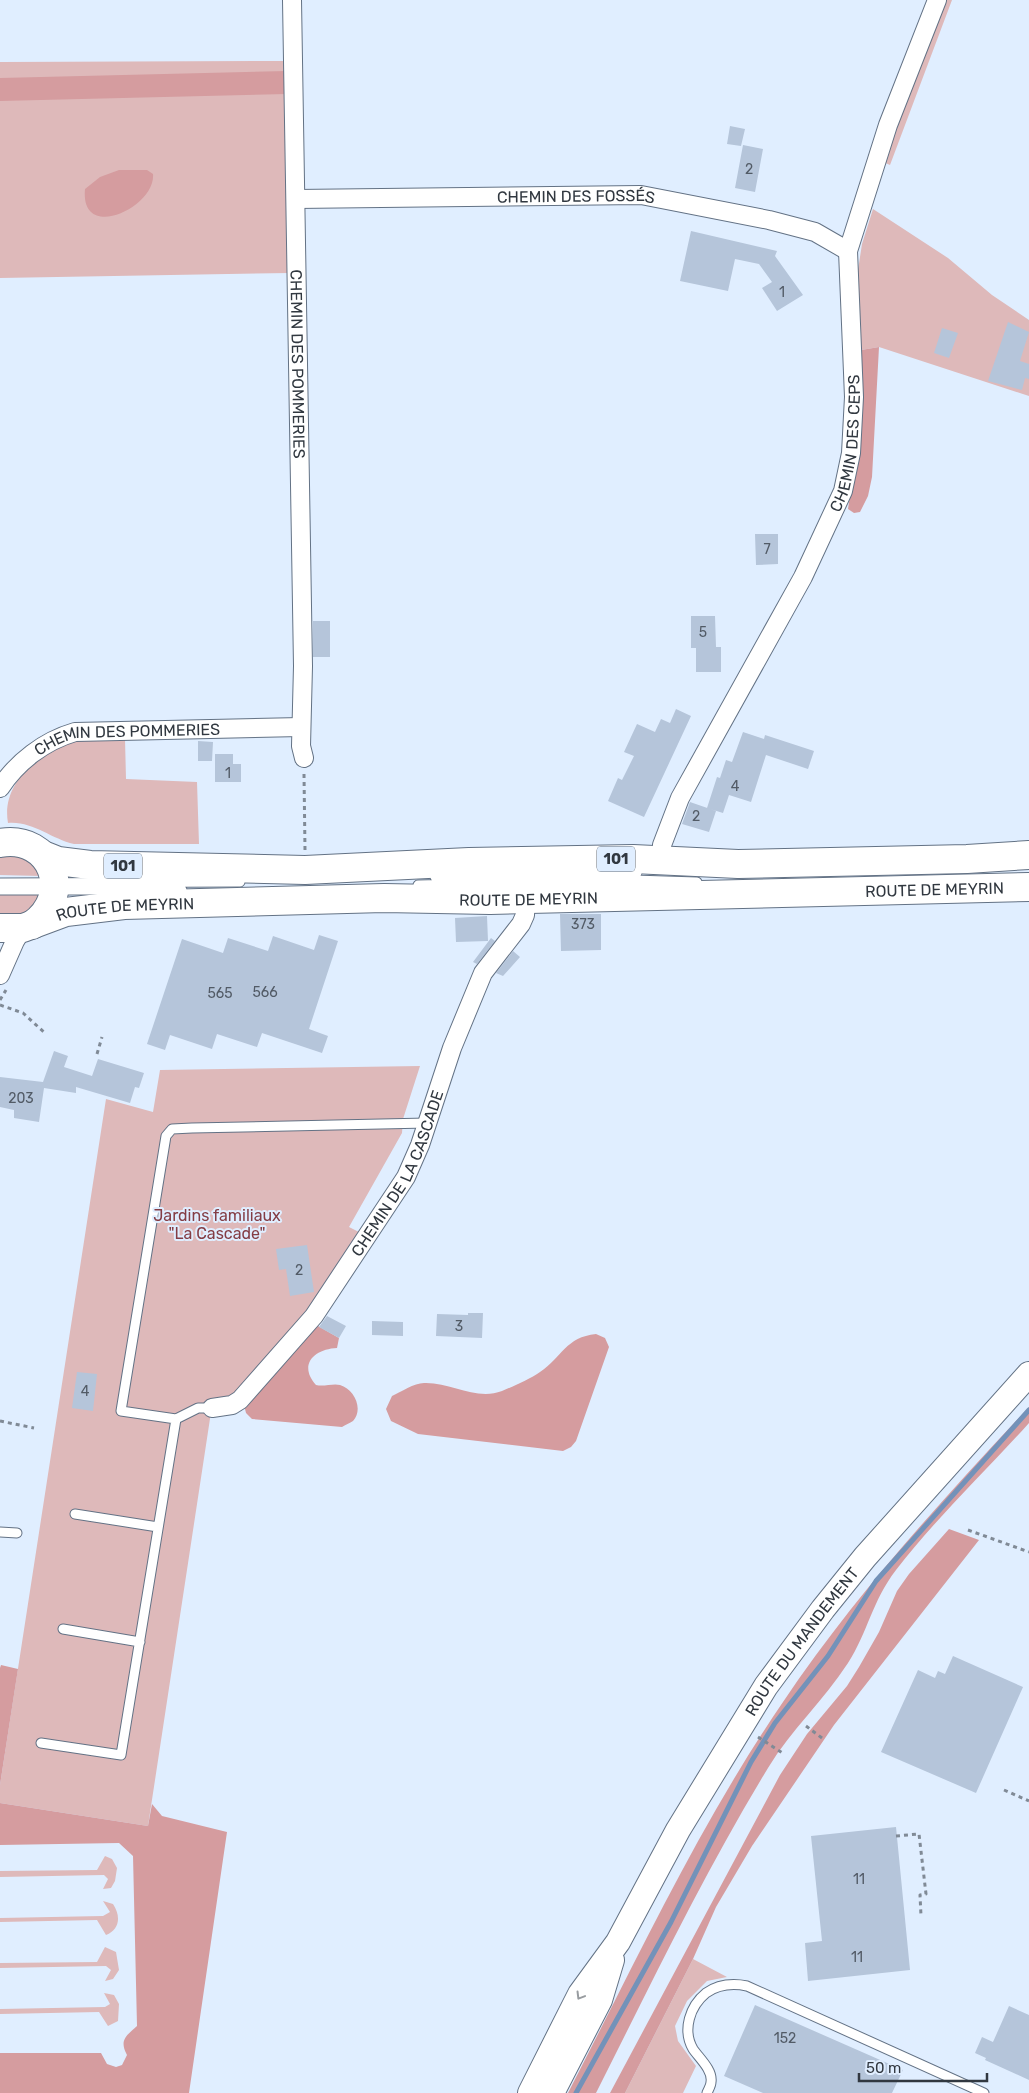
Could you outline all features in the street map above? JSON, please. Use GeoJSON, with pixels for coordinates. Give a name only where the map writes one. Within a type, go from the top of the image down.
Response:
{"type":"FeatureCollection","features":[{"type":"Feature","properties":{"kind":"main road","name":"ROUTE DE MEYRIN"},"geometry":{"type":"LineString","coordinates":[[0,843],[19,842],[58,861],[90,865],[245,870],[661,859],[738,864],[967,859],[1029,855]]}},
{"type":"Feature","properties":{"kind":"main road"},"geometry":{"type":"LineString","coordinates":[[43,855],[51,868],[55,886]]}},
{"type":"Feature","properties":{"kind":"main road","name":"ROUTE DE MEYRIN"},"geometry":{"type":"LineString","coordinates":[[18,927],[45,914],[55,886]]}},
{"type":"Feature","properties":{"kind":"main road","name":"ROUTE DE MEYRIN"},"geometry":{"type":"LineString","coordinates":[[18,927],[66,912],[124,905],[384,898],[490,900],[1029,887]]}},
{"type":"Feature","properties":{"kind":"main road","name":"ROUTE DU MANDEMENT"},"geometry":{"type":"LineString","coordinates":[[530,2093],[580,1994],[618,1942],[709,1777],[736,1732],[787,1658],[865,1557],[1029,1374]]}},
{"type":"Feature","properties":{"kind":"main road","name":"ROUTE DU MANDEMENT"},"geometry":{"type":"LineString","coordinates":[[552,2093],[600,2000],[618,1942]]}},
{"type":"Feature","properties":{"kind":"street","name":"CHEMIN DES POMMERIES"},"geometry":{"type":"LineString","coordinates":[[292,0],[304,666],[301,727],[304,758]]}},
{"type":"Feature","properties":{"kind":"street","name":"CHEMIN DES CEPS"},"geometry":{"type":"LineString","coordinates":[[661,859],[662,845],[680,798],[798,586],[832,519],[843,491],[851,453],[854,397],[848,251],[888,125],[937,0]]}},
{"type":"Feature","properties":{"kind":"street","name":"CHEMIN DES FOSSÉS"},"geometry":{"type":"LineString","coordinates":[[296,199],[641,195],[769,220],[815,232],[848,251]]}},
{"type":"Feature","properties":{"kind":"street","name":"CHEMIN DES POMMERIES"},"geometry":{"type":"LineString","coordinates":[[0,788],[34,753],[55,739],[75,732],[301,727]]}},
{"type":"Feature","properties":{"kind":"street","name":"CHEMIN DE LA CASCADE"},"geometry":{"type":"LineString","coordinates":[[212,1408],[232,1406],[240,1400],[314,1316],[406,1177],[427,1123],[452,1048],[483,973],[521,924],[525,916],[526,898]]}},
{"type":"Feature","properties":{"kind":"street"},"geometry":{"type":"LineString","coordinates":[[0,975],[15,941],[18,927]]}},
{"type":"Feature","properties":{"kind":"lane"},"geometry":{"type":"LineString","coordinates":[[735,874],[823,872]]}},
{"type":"Feature","properties":{"kind":"lane"},"geometry":{"type":"LineString","coordinates":[[404,886],[706,878],[634,873],[410,878]]}},
{"type":"Feature","properties":{"kind":"lane"},"geometry":{"type":"LineString","coordinates":[[0,883],[55,886],[251,885]]}},
{"type":"Feature","properties":{"kind":"lane"},"geometry":{"type":"LineString","coordinates":[[0,890],[55,886]]}},
{"type":"Feature","properties":{"kind":"lane"},"geometry":{"type":"LineString","coordinates":[[212,1408],[198,1408],[176,1419],[121,1411],[166,1136],[172,1129],[192,1128],[427,1123]]}},
{"type":"Feature","properties":{"kind":"lane"},"geometry":{"type":"LineString","coordinates":[[41,1743],[121,1755],[176,1419]]}},
{"type":"Feature","properties":{"kind":"lane"},"geometry":{"type":"LineString","coordinates":[[75,1514],[158,1527]]}},
{"type":"Feature","properties":{"kind":"lane"},"geometry":{"type":"LineString","coordinates":[[0,1532],[17,1533]]}},
{"type":"Feature","properties":{"kind":"lane"},"geometry":{"type":"LineString","coordinates":[[63,1630],[140,1642]]}},
{"type":"Feature","properties":{"kind":"lane"},"geometry":{"type":"LineString","coordinates":[[707,2093],[711,2082],[710,2075],[692,2047],[688,2022],[696,2004],[708,1992],[726,1984],[737,1984],[756,1990],[984,2093]]}},
{"type":"Feature","properties":{"kind":"path"},"geometry":{"type":"LineString","coordinates":[[304,758],[305,853]]}},
{"type":"Feature","properties":{"kind":"path"},"geometry":{"type":"LineString","coordinates":[[0,1005],[23,1013],[46,1034]]}},
{"type":"Feature","properties":{"kind":"path"},"geometry":{"type":"LineString","coordinates":[[97,1054],[102,1037]]}},
{"type":"Feature","properties":{"kind":"path"},"geometry":{"type":"LineString","coordinates":[[0,1421],[34,1428]]}},
{"type":"Feature","properties":{"kind":"path"},"geometry":{"type":"LineString","coordinates":[[968,1530],[1029,1552]]}},
{"type":"Feature","properties":{"kind":"path"},"geometry":{"type":"LineString","coordinates":[[806,1726],[822,1738]]}},
{"type":"Feature","properties":{"kind":"path"},"geometry":{"type":"LineString","coordinates":[[755,1735],[784,1754]]}},
{"type":"Feature","properties":{"kind":"path"},"geometry":{"type":"LineString","coordinates":[[1004,1790],[1029,1802]]}},
{"type":"Feature","properties":{"kind":"path"},"geometry":{"type":"LineString","coordinates":[[896,1836],[919,1834],[926,1894],[920,1895],[921,1916]]}},
{"type":"Feature","properties":{"kind":"green space"},"geometry":{"type":"Polygon","coordinates":[[[944,0],[952,0],[890,165],[883,162],[944,0]]]}},
{"type":"Feature","properties":{"kind":"green space"},"geometry":{"type":"Polygon","coordinates":[[[287,61],[290,273],[0,278],[0,62],[287,61]]]}},
{"type":"Feature","properties":{"kind":"green space"},"geometry":{"type":"Polygon","coordinates":[[[873,209],[948,258],[992,295],[1029,320],[1029,396],[879,347],[861,350],[858,270],[862,244],[873,209]]]}},
{"type":"Feature","properties":{"kind":"green space"},"geometry":{"type":"Polygon","coordinates":[[[85,739],[125,739],[126,779],[197,782],[199,844],[74,844],[34,827],[8,823],[7,807],[11,792],[30,767],[56,748],[85,739]]]}},
{"type":"Feature","properties":{"kind":"green space"},"geometry":{"type":"Polygon","coordinates":[[[12,854],[31,861],[41,876],[0,875],[0,856],[12,854]]]}},
{"type":"Feature","properties":{"kind":"green space"},"geometry":{"type":"Polygon","coordinates":[[[41,894],[39,900],[24,915],[0,915],[0,895],[41,894]]]}},
{"type":"Feature","properties":{"kind":"green space","name":"Jardins familiaux \"La Cascade\""},"geometry":{"type":"Polygon","coordinates":[[[420,1066],[403,1119],[402,1133],[349,1227],[363,1234],[323,1296],[233,1400],[213,1399],[148,1826],[0,1803],[0,1785],[106,1099],[153,1112],[160,1070],[420,1066]]]}},
{"type":"Feature","properties":{"kind":"green space"},"geometry":{"type":"Polygon","coordinates":[[[105,1856],[112,1859],[117,1868],[115,1881],[111,1888],[103,1889],[108,1879],[104,1875],[0,1877],[0,1871],[97,1870],[105,1856]]]}},
{"type":"Feature","properties":{"kind":"green space"},"geometry":{"type":"Polygon","coordinates":[[[103,1901],[113,1904],[118,1918],[114,1929],[106,1935],[97,1920],[0,1922],[0,1918],[103,1916],[110,1912],[103,1901]]]}},
{"type":"Feature","properties":{"kind":"green space"},"geometry":{"type":"Polygon","coordinates":[[[105,1947],[116,1952],[119,1970],[113,1979],[105,1981],[111,1970],[106,1966],[0,1968],[0,1963],[97,1962],[105,1947]]]}},
{"type":"Feature","properties":{"kind":"green space"},"geometry":{"type":"Polygon","coordinates":[[[693,1959],[727,1977],[707,1981],[687,2001],[675,2026],[678,2041],[696,2066],[683,2093],[625,2093],[693,1959]]]}},
{"type":"Feature","properties":{"kind":"green space"},"geometry":{"type":"Polygon","coordinates":[[[104,1993],[114,1995],[119,2004],[118,2021],[108,2026],[99,2012],[0,2014],[0,2009],[105,2007],[110,2004],[104,1993]]]}},
{"type":"Feature","properties":{"kind":"shaded area"},"geometry":{"type":"Polygon","coordinates":[[[287,71],[287,94],[0,101],[0,78],[287,71]]]}},
{"type":"Feature","properties":{"kind":"shaded area"},"geometry":{"type":"Polygon","coordinates":[[[119,170],[147,170],[153,174],[151,186],[143,198],[118,214],[105,217],[94,214],[87,205],[85,189],[100,177],[119,170]]]}},
{"type":"Feature","properties":{"kind":"shaded area"},"geometry":{"type":"Polygon","coordinates":[[[879,347],[872,477],[868,496],[860,512],[854,513],[848,509],[861,423],[861,350],[879,347]]]}},
{"type":"Feature","properties":{"kind":"shaded area"},"geometry":{"type":"Polygon","coordinates":[[[318,1326],[339,1338],[337,1348],[321,1351],[311,1359],[308,1371],[316,1385],[340,1385],[353,1395],[358,1411],[353,1421],[342,1427],[252,1419],[246,1413],[244,1405],[313,1329],[318,1326]]]}},
{"type":"Feature","properties":{"kind":"shaded area"},"geometry":{"type":"Polygon","coordinates":[[[596,1334],[605,1338],[609,1347],[576,1441],[571,1447],[563,1451],[418,1434],[391,1421],[386,1409],[392,1396],[420,1383],[434,1383],[483,1394],[502,1391],[540,1372],[571,1343],[586,1336],[596,1334]]]}},
{"type":"Feature","properties":{"kind":"shaded area"},"geometry":{"type":"Polygon","coordinates":[[[1029,1407],[1029,1423],[944,1514],[896,1570],[881,1593],[861,1640],[839,1677],[787,1741],[768,1768],[700,1888],[596,2093],[568,2093],[696,1845],[752,1749],[783,1702],[869,1586],[931,1513],[1029,1407]]]}},
{"type":"Feature","properties":{"kind":"shaded area"},"geometry":{"type":"Polygon","coordinates":[[[949,1529],[979,1540],[834,1725],[752,1846],[716,1907],[693,1959],[625,2093],[610,2093],[780,1775],[807,1734],[847,1686],[879,1632],[897,1591],[909,1574],[949,1529]]]}},
{"type":"Feature","properties":{"kind":"shaded area"},"geometry":{"type":"Polygon","coordinates":[[[1,1665],[18,1669],[0,1785],[0,1668],[1,1665]]]}},
{"type":"Feature","properties":{"kind":"shaded area"},"geometry":{"type":"Polygon","coordinates":[[[0,1803],[148,1826],[152,1804],[162,1816],[227,1832],[189,2093],[0,2093],[0,2053],[101,2053],[107,2064],[116,2067],[122,2065],[127,2055],[124,2046],[125,2039],[137,2026],[133,1856],[119,1843],[0,1845],[0,1803]]]}},
{"type":"Feature","properties":{"kind":"building"},"geometry":{"type":"Polygon","coordinates":[[[730,126],[745,129],[741,146],[727,144],[730,126]]]}},
{"type":"Feature","properties":{"kind":"building"},"geometry":{"type":"Polygon","coordinates":[[[743,145],[763,149],[755,192],[735,188],[743,145]]]}},
{"type":"Feature","properties":{"kind":"building"},"geometry":{"type":"Polygon","coordinates":[[[691,231],[777,251],[775,256],[803,295],[777,311],[762,288],[772,282],[759,264],[735,259],[728,291],[680,281],[691,231]]]}},
{"type":"Feature","properties":{"kind":"building"},"geometry":{"type":"Polygon","coordinates":[[[1008,322],[1029,332],[1020,361],[1029,364],[1029,379],[1025,378],[1022,390],[988,381],[1008,322]]]}},
{"type":"Feature","properties":{"kind":"building"},"geometry":{"type":"Polygon","coordinates":[[[942,328],[958,333],[949,358],[934,353],[942,328]]]}},
{"type":"Feature","properties":{"kind":"building"},"geometry":{"type":"Polygon","coordinates":[[[755,534],[778,534],[778,564],[756,565],[755,534]]]}},
{"type":"Feature","properties":{"kind":"building"},"geometry":{"type":"Polygon","coordinates":[[[691,616],[715,616],[716,647],[721,647],[721,672],[696,672],[696,648],[691,648],[691,616]]]}},
{"type":"Feature","properties":{"kind":"building"},"geometry":{"type":"Polygon","coordinates":[[[313,621],[330,621],[330,657],[313,657],[313,621]]]}},
{"type":"Feature","properties":{"kind":"building"},"geometry":{"type":"Polygon","coordinates":[[[676,709],[691,716],[644,817],[608,801],[618,778],[622,780],[634,756],[624,752],[637,724],[655,732],[661,719],[670,723],[676,709]]]}},
{"type":"Feature","properties":{"kind":"building"},"geometry":{"type":"Polygon","coordinates":[[[743,732],[764,739],[765,735],[814,751],[808,769],[766,755],[751,802],[729,795],[723,813],[707,808],[717,777],[720,778],[726,760],[732,762],[743,732]]]}},
{"type":"Feature","properties":{"kind":"building"},"geometry":{"type":"Polygon","coordinates":[[[198,741],[213,742],[212,761],[198,761],[198,741]]]}},
{"type":"Feature","properties":{"kind":"building"},"geometry":{"type":"Polygon","coordinates":[[[215,754],[233,754],[233,764],[241,764],[241,782],[215,782],[215,754]]]}},
{"type":"Feature","properties":{"kind":"building"},"geometry":{"type":"Polygon","coordinates":[[[690,802],[716,811],[709,832],[682,824],[690,802]]]}},
{"type":"Feature","properties":{"kind":"building"},"geometry":{"type":"Polygon","coordinates":[[[560,914],[601,914],[601,950],[561,951],[560,914]]]}},
{"type":"Feature","properties":{"kind":"building"},"geometry":{"type":"Polygon","coordinates":[[[487,916],[488,941],[456,942],[455,918],[487,916]]]}},
{"type":"Feature","properties":{"kind":"building"},"geometry":{"type":"Polygon","coordinates":[[[319,935],[338,941],[309,1029],[328,1036],[322,1053],[262,1033],[257,1047],[217,1034],[212,1049],[170,1035],[165,1050],[147,1044],[182,939],[223,953],[228,938],[268,951],[273,936],[314,950],[319,935]]]}},
{"type":"Feature","properties":{"kind":"building"},"geometry":{"type":"Polygon","coordinates":[[[491,938],[495,941],[477,964],[473,962],[491,938]]]}},
{"type":"Feature","properties":{"kind":"building"},"geometry":{"type":"Polygon","coordinates":[[[513,951],[520,957],[503,976],[496,973],[513,951]]]}},
{"type":"Feature","properties":{"kind":"building"},"geometry":{"type":"Polygon","coordinates":[[[54,1051],[68,1056],[64,1067],[92,1076],[98,1059],[144,1073],[139,1088],[135,1087],[130,1103],[76,1087],[76,1093],[44,1088],[39,1122],[14,1118],[14,1110],[0,1107],[0,1077],[43,1082],[54,1051]]]}},
{"type":"Feature","properties":{"kind":"building"},"geometry":{"type":"Polygon","coordinates":[[[307,1245],[314,1292],[290,1296],[286,1269],[279,1270],[276,1249],[307,1245]]]}},
{"type":"Feature","properties":{"kind":"building"},"geometry":{"type":"Polygon","coordinates":[[[468,1313],[483,1313],[482,1338],[436,1336],[437,1314],[468,1315],[468,1313]]]}},
{"type":"Feature","properties":{"kind":"building"},"geometry":{"type":"Polygon","coordinates":[[[327,1316],[346,1326],[339,1338],[319,1327],[327,1316]]]}},
{"type":"Feature","properties":{"kind":"building"},"geometry":{"type":"Polygon","coordinates":[[[372,1321],[403,1322],[403,1336],[372,1335],[372,1321]]]}},
{"type":"Feature","properties":{"kind":"building"},"geometry":{"type":"Polygon","coordinates":[[[77,1372],[97,1374],[93,1411],[72,1408],[77,1372]]]}},
{"type":"Feature","properties":{"kind":"building"},"geometry":{"type":"Polygon","coordinates":[[[953,1656],[1023,1687],[976,1793],[881,1752],[918,1670],[935,1678],[938,1671],[945,1674],[953,1656]]]}},
{"type":"Feature","properties":{"kind":"building"},"geometry":{"type":"Polygon","coordinates":[[[896,1827],[910,1970],[808,1981],[805,1943],[822,1941],[811,1836],[896,1827]]]}},
{"type":"Feature","properties":{"kind":"building"},"geometry":{"type":"Polygon","coordinates":[[[755,2005],[903,2070],[892,2093],[763,2093],[724,2076],[755,2005]]]}},
{"type":"Feature","properties":{"kind":"building"},"geometry":{"type":"Polygon","coordinates":[[[1009,2006],[1029,2015],[1029,2080],[985,2060],[986,2058],[975,2053],[982,2037],[993,2042],[1009,2006]]]}},
{"type":"Feature","properties":{"kind":"waterway"},"geometry":{"type":"LineString","coordinates":[[576,2093],[671,1922],[751,1762],[775,1723],[828,1656],[876,1581],[1029,1410]]}}]}
